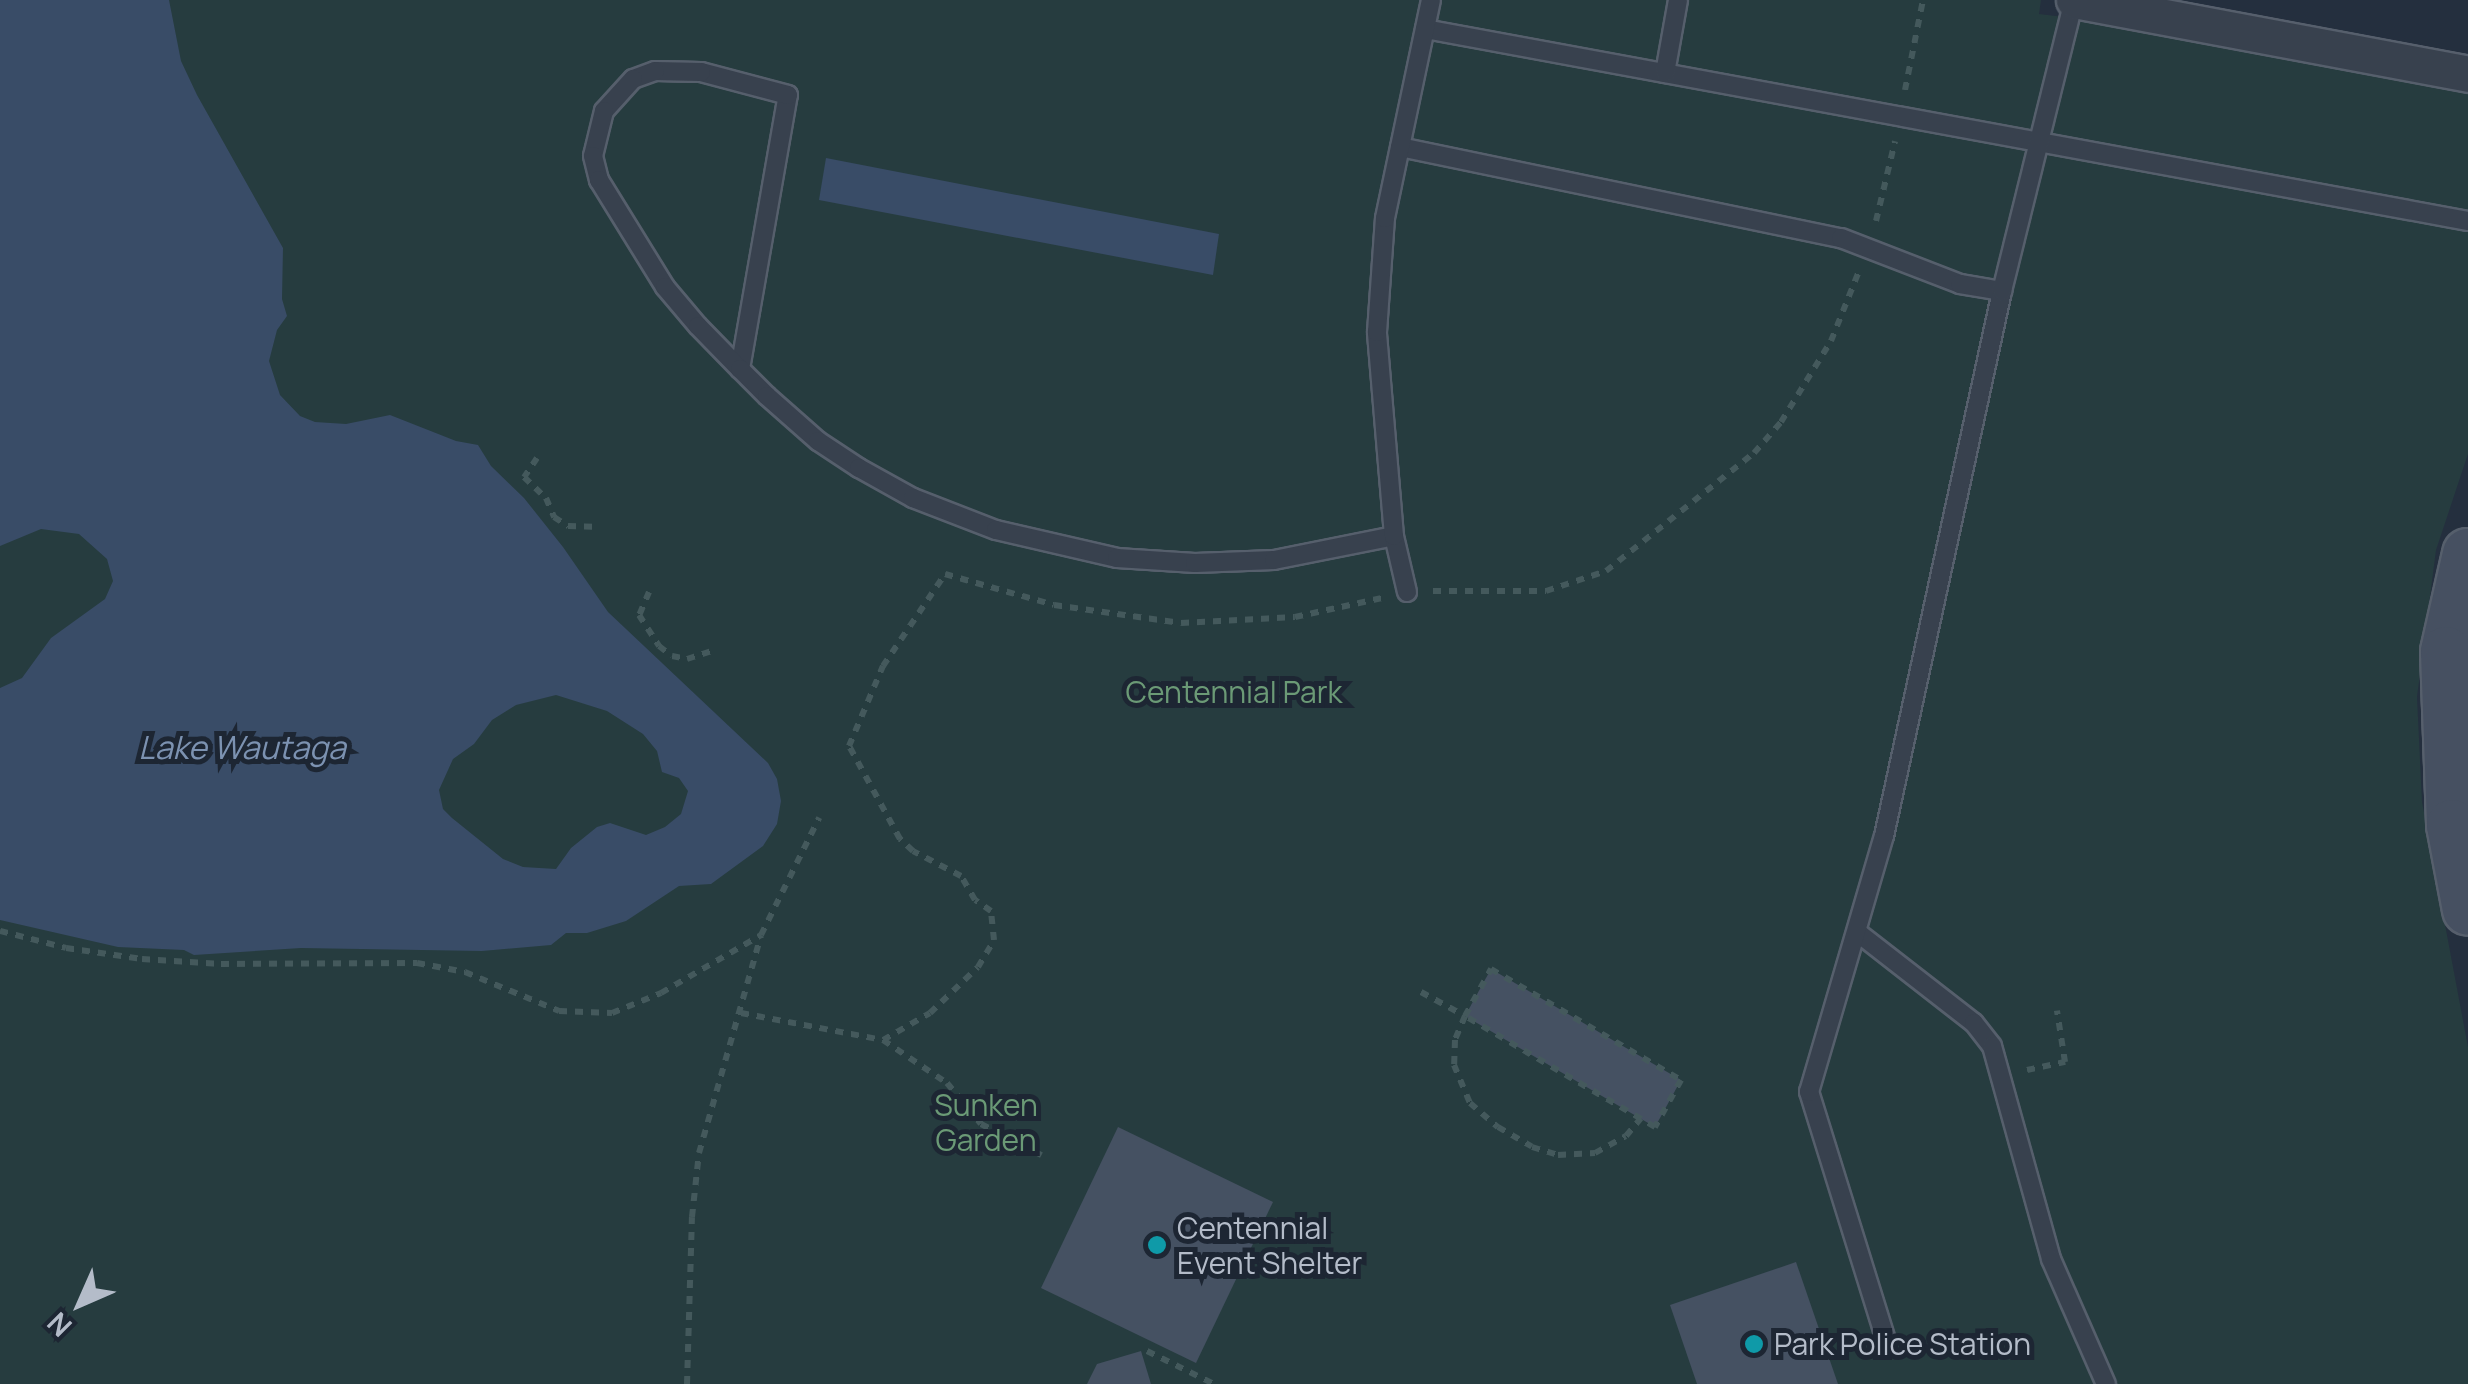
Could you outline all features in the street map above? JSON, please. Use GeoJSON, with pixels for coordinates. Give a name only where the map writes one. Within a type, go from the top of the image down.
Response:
{"type":"FeatureCollection","features":[{"type":"Feature","properties":{"kind":"main road"},"geometry":{"type":"LineString","coordinates":[[2468,554],[2446,652],[2452,826],[2468,910]]}},
{"type":"Feature","properties":{"kind":"street"},"geometry":{"type":"LineString","coordinates":[[2074,0],[2468,74]]}},
{"type":"Feature","properties":{"kind":"lane"},"geometry":{"type":"LineString","coordinates":[[1406,592],[1394,536],[1377,332],[1385,218],[1431,0]]}},
{"type":"Feature","properties":{"kind":"lane"},"geometry":{"type":"LineString","coordinates":[[1665,72],[1678,0]]}},
{"type":"Feature","properties":{"kind":"lane"},"geometry":{"type":"LineString","coordinates":[[1885,1337],[1809,1092],[1888,818],[2002,292],[2074,0]]}},
{"type":"Feature","properties":{"kind":"lane"},"geometry":{"type":"LineString","coordinates":[[1425,28],[2468,221]]}},
{"type":"Feature","properties":{"kind":"lane"},"geometry":{"type":"LineString","coordinates":[[740,368],[763,256],[788,95],[701,72],[655,71],[633,79],[616,94],[597,127],[596,168],[617,212],[665,287],[740,368],[818,441],[859,468],[948,514],[1049,546],[1117,558],[1195,563],[1274,560],[1394,536]]}},
{"type":"Feature","properties":{"kind":"lane"},"geometry":{"type":"LineString","coordinates":[[1400,147],[1868,246],[1960,284],[2002,292]]}},
{"type":"Feature","properties":{"kind":"lane"},"geometry":{"type":"LineString","coordinates":[[1857,932],[1974,1023],[1992,1046],[2051,1258],[2106,1384]]}},
{"type":"Feature","properties":{"kind":"path"},"geometry":{"type":"LineString","coordinates":[[883,1040],[930,1013],[978,966],[994,940],[990,912],[976,900],[962,876],[913,852],[900,839],[850,746],[883,666],[945,574],[1054,605],[1181,624],[1295,616],[1406,592],[1546,591],[1606,572],[1754,453],[1781,422],[1830,340],[1868,246],[1885,191],[1923,0]]}},
{"type":"Feature","properties":{"kind":"path"},"geometry":{"type":"LineString","coordinates":[[537,458],[524,476],[546,498],[554,517],[568,526],[593,527]]}},
{"type":"Feature","properties":{"kind":"path"},"geometry":{"type":"LineString","coordinates":[[650,592],[639,615],[659,646],[672,656],[687,659],[714,650]]}},
{"type":"Feature","properties":{"kind":"path"},"geometry":{"type":"LineString","coordinates":[[687,1384],[699,1153],[761,935],[819,818]]}},
{"type":"Feature","properties":{"kind":"path"},"geometry":{"type":"LineString","coordinates":[[0,930],[86,952],[142,960],[221,964],[418,963],[465,972],[529,1001],[578,1014],[626,1008],[761,935]]}},
{"type":"Feature","properties":{"kind":"path"},"geometry":{"type":"LineString","coordinates":[[1421,992],[1465,1016],[1655,1127],[1681,1080],[1491,969],[1465,1016],[1453,1052],[1460,1088],[1487,1119],[1515,1137],[1545,1152],[1583,1156],[1614,1144],[1641,1118]]}},
{"type":"Feature","properties":{"kind":"path"},"geometry":{"type":"LineString","coordinates":[[2002,1075],[2065,1062],[2057,1011]]}},
{"type":"Feature","properties":{"kind":"path"},"geometry":{"type":"LineString","coordinates":[[741,1013],[883,1040],[947,1083],[981,1124],[1041,1156]]}},
{"type":"Feature","properties":{"kind":"path"},"geometry":{"type":"LineString","coordinates":[[1147,1351],[1214,1384]]}},
{"type":"Feature","properties":{"kind":"green space","name":"Centennial Park"},"geometry":{"type":"Polygon","coordinates":[[[0,0],[2041,0],[2039,14],[2123,24],[2468,89],[2468,454],[2436,550],[2417,697],[2422,802],[2468,1047],[2468,1384],[0,1384],[0,0]]]}},
{"type":"Feature","properties":{"kind":"water","name":"Lake Wautaga"},"geometry":{"type":"Polygon","coordinates":[[[0,0],[169,0],[181,61],[283,248],[282,299],[287,316],[277,330],[269,361],[280,395],[300,416],[315,422],[346,424],[390,415],[456,441],[478,445],[491,466],[524,498],[563,547],[608,612],[768,763],[777,779],[781,801],[777,824],[763,846],[711,884],[679,886],[626,921],[587,933],[566,933],[551,945],[482,951],[301,948],[194,955],[184,950],[118,947],[0,920],[0,688],[22,678],[51,638],[105,599],[113,581],[107,559],[79,534],[41,529],[0,546],[0,0]],[[556,695],[516,705],[492,720],[474,744],[453,759],[439,790],[443,809],[503,859],[523,867],[556,869],[571,848],[597,827],[610,823],[646,835],[665,827],[681,814],[688,791],[679,778],[662,772],[657,751],[643,734],[607,711],[556,695]]]}},
{"type":"Feature","properties":{"kind":"water"},"geometry":{"type":"Polygon","coordinates":[[[826,158],[1219,234],[1213,275],[819,200],[826,158]]]}},
{"type":"Feature","properties":{"kind":"building"},"geometry":{"type":"Polygon","coordinates":[[[1491,969],[1681,1080],[1655,1127],[1465,1016],[1491,969]]]}},
{"type":"Feature","properties":{"kind":"building","name":"Centennial Event Shelter"},"geometry":{"type":"Polygon","coordinates":[[[1118,1127],[1273,1202],[1196,1363],[1041,1288],[1118,1127]]]}},
{"type":"Feature","properties":{"kind":"building","name":"Park Police Station"},"geometry":{"type":"Polygon","coordinates":[[[1796,1262],[1838,1384],[1697,1384],[1670,1305],[1796,1262]]]}},
{"type":"Feature","properties":{"kind":"building"},"geometry":{"type":"Polygon","coordinates":[[[1141,1351],[1151,1384],[1087,1384],[1097,1364],[1141,1351]]]}},
{"type":"Feature","properties":{"kind":"place","name":"Centennial Event Shelter"},"geometry":{"type":"Point","coordinates":[1157,1245]}},
{"type":"Feature","properties":{"kind":"place","name":"Park Police Station"},"geometry":{"type":"Point","coordinates":[1754,1344]}},
{"type":"Feature","properties":{"kind":"park label","name":"Sunken Garden"},"geometry":{"type":"Point","coordinates":[986,1122]}}]}
